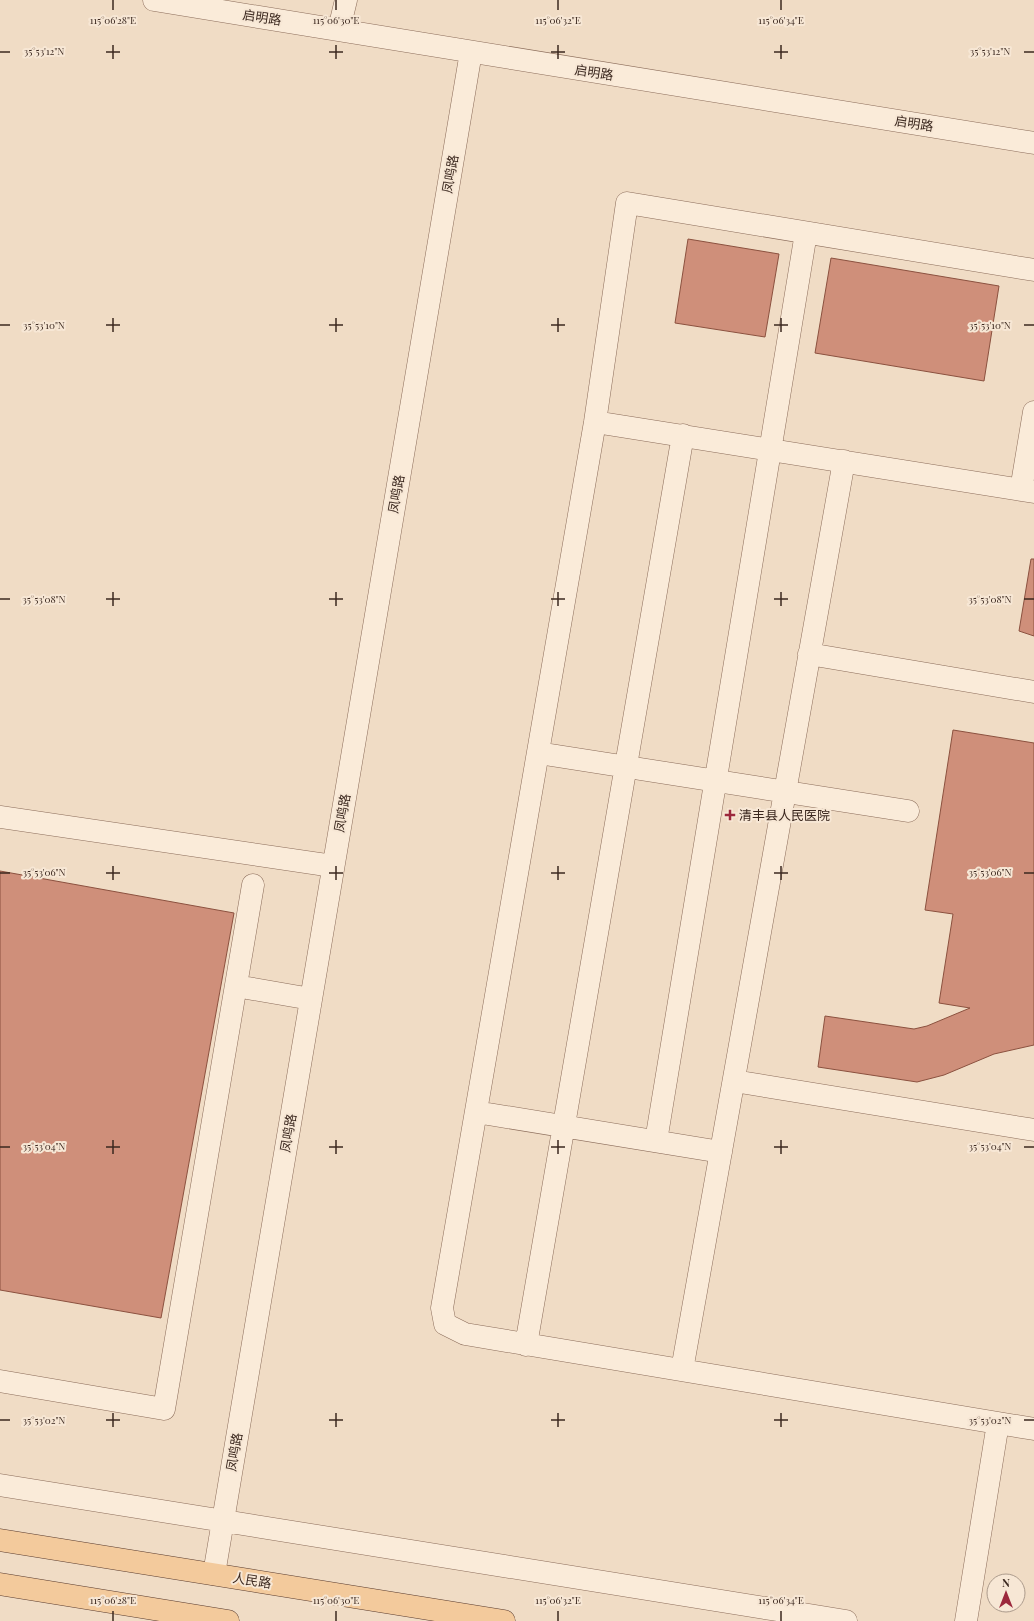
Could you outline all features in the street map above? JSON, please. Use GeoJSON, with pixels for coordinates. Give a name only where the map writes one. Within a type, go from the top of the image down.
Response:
{"type":"FeatureCollection","features":[{"type":"Feature","properties":{"kind":"main road","name":"人民路"},"geometry":{"type":"LineString","coordinates":[[0,1540],[504,1621]]}},
{"type":"Feature","properties":{"kind":"main road"},"geometry":{"type":"LineString","coordinates":[[0,1584],[222,1621]]}},
{"type":"Feature","properties":{"kind":"street","name":"启明路"},"geometry":{"type":"LineString","coordinates":[[154,0],[1034,142]]}},
{"type":"Feature","properties":{"kind":"street"},"geometry":{"type":"LineString","coordinates":[[339,30],[346,0]]}},
{"type":"Feature","properties":{"kind":"street","name":"凤鸣路"},"geometry":{"type":"LineString","coordinates":[[214,1574],[471,52]]}},
{"type":"Feature","properties":{"kind":"street"},"geometry":{"type":"LineString","coordinates":[[1034,270],[627,203],[595,422],[442,1308],[445,1324],[465,1334],[1034,1429]]}},
{"type":"Feature","properties":{"kind":"street"},"geometry":{"type":"LineString","coordinates":[[656,1141],[806,233]]}},
{"type":"Feature","properties":{"kind":"street"},"geometry":{"type":"LineString","coordinates":[[595,422],[1028,491],[1034,412]]}},
{"type":"Feature","properties":{"kind":"street"},"geometry":{"type":"LineString","coordinates":[[526,1345],[683,435]]}},
{"type":"Feature","properties":{"kind":"street"},"geometry":{"type":"LineString","coordinates":[[682,1370],[844,461]]}},
{"type":"Feature","properties":{"kind":"street"},"geometry":{"type":"LineString","coordinates":[[809,654],[1034,692]]}},
{"type":"Feature","properties":{"kind":"street"},"geometry":{"type":"LineString","coordinates":[[538,753],[908,811]]}},
{"type":"Feature","properties":{"kind":"street"},"geometry":{"type":"LineString","coordinates":[[0,817],[333,866]]}},
{"type":"Feature","properties":{"kind":"street"},"geometry":{"type":"LineString","coordinates":[[0,1381],[164,1409],[253,885]]}},
{"type":"Feature","properties":{"kind":"street"},"geometry":{"type":"LineString","coordinates":[[236,986],[311,999]]}},
{"type":"Feature","properties":{"kind":"street"},"geometry":{"type":"LineString","coordinates":[[734,1081],[1034,1130]]}},
{"type":"Feature","properties":{"kind":"street"},"geometry":{"type":"LineString","coordinates":[[476,1112],[721,1152]]}},
{"type":"Feature","properties":{"kind":"street"},"geometry":{"type":"LineString","coordinates":[[966,1621],[998,1423]]}},
{"type":"Feature","properties":{"kind":"street"},"geometry":{"type":"LineString","coordinates":[[0,1485],[846,1621]]}},
{"type":"Feature","properties":{"kind":"building"},"geometry":{"type":"Polygon","coordinates":[[[688,239],[779,254],[765,337],[675,323],[688,239]]]}},
{"type":"Feature","properties":{"kind":"building"},"geometry":{"type":"Polygon","coordinates":[[[831,258],[999,286],[984,381],[815,353],[831,258]]]}},
{"type":"Feature","properties":{"kind":"building"},"geometry":{"type":"Polygon","coordinates":[[[1031,559],[1034,559],[1034,636],[1019,631],[1031,559]]]}},
{"type":"Feature","properties":{"kind":"building"},"geometry":{"type":"Polygon","coordinates":[[[953,730],[1034,743],[1034,1045],[994,1054],[944,1075],[917,1082],[818,1067],[825,1016],[914,1029],[927,1026],[970,1008],[939,1003],[953,914],[925,910],[953,730]]]}},
{"type":"Feature","properties":{"kind":"building"},"geometry":{"type":"Polygon","coordinates":[[[0,871],[234,913],[161,1318],[0,1290],[0,871]]]}},
{"type":"Feature","properties":{"kind":"place","name":"清丰县人民医院"},"geometry":{"type":"Point","coordinates":[730,815]}}]}
